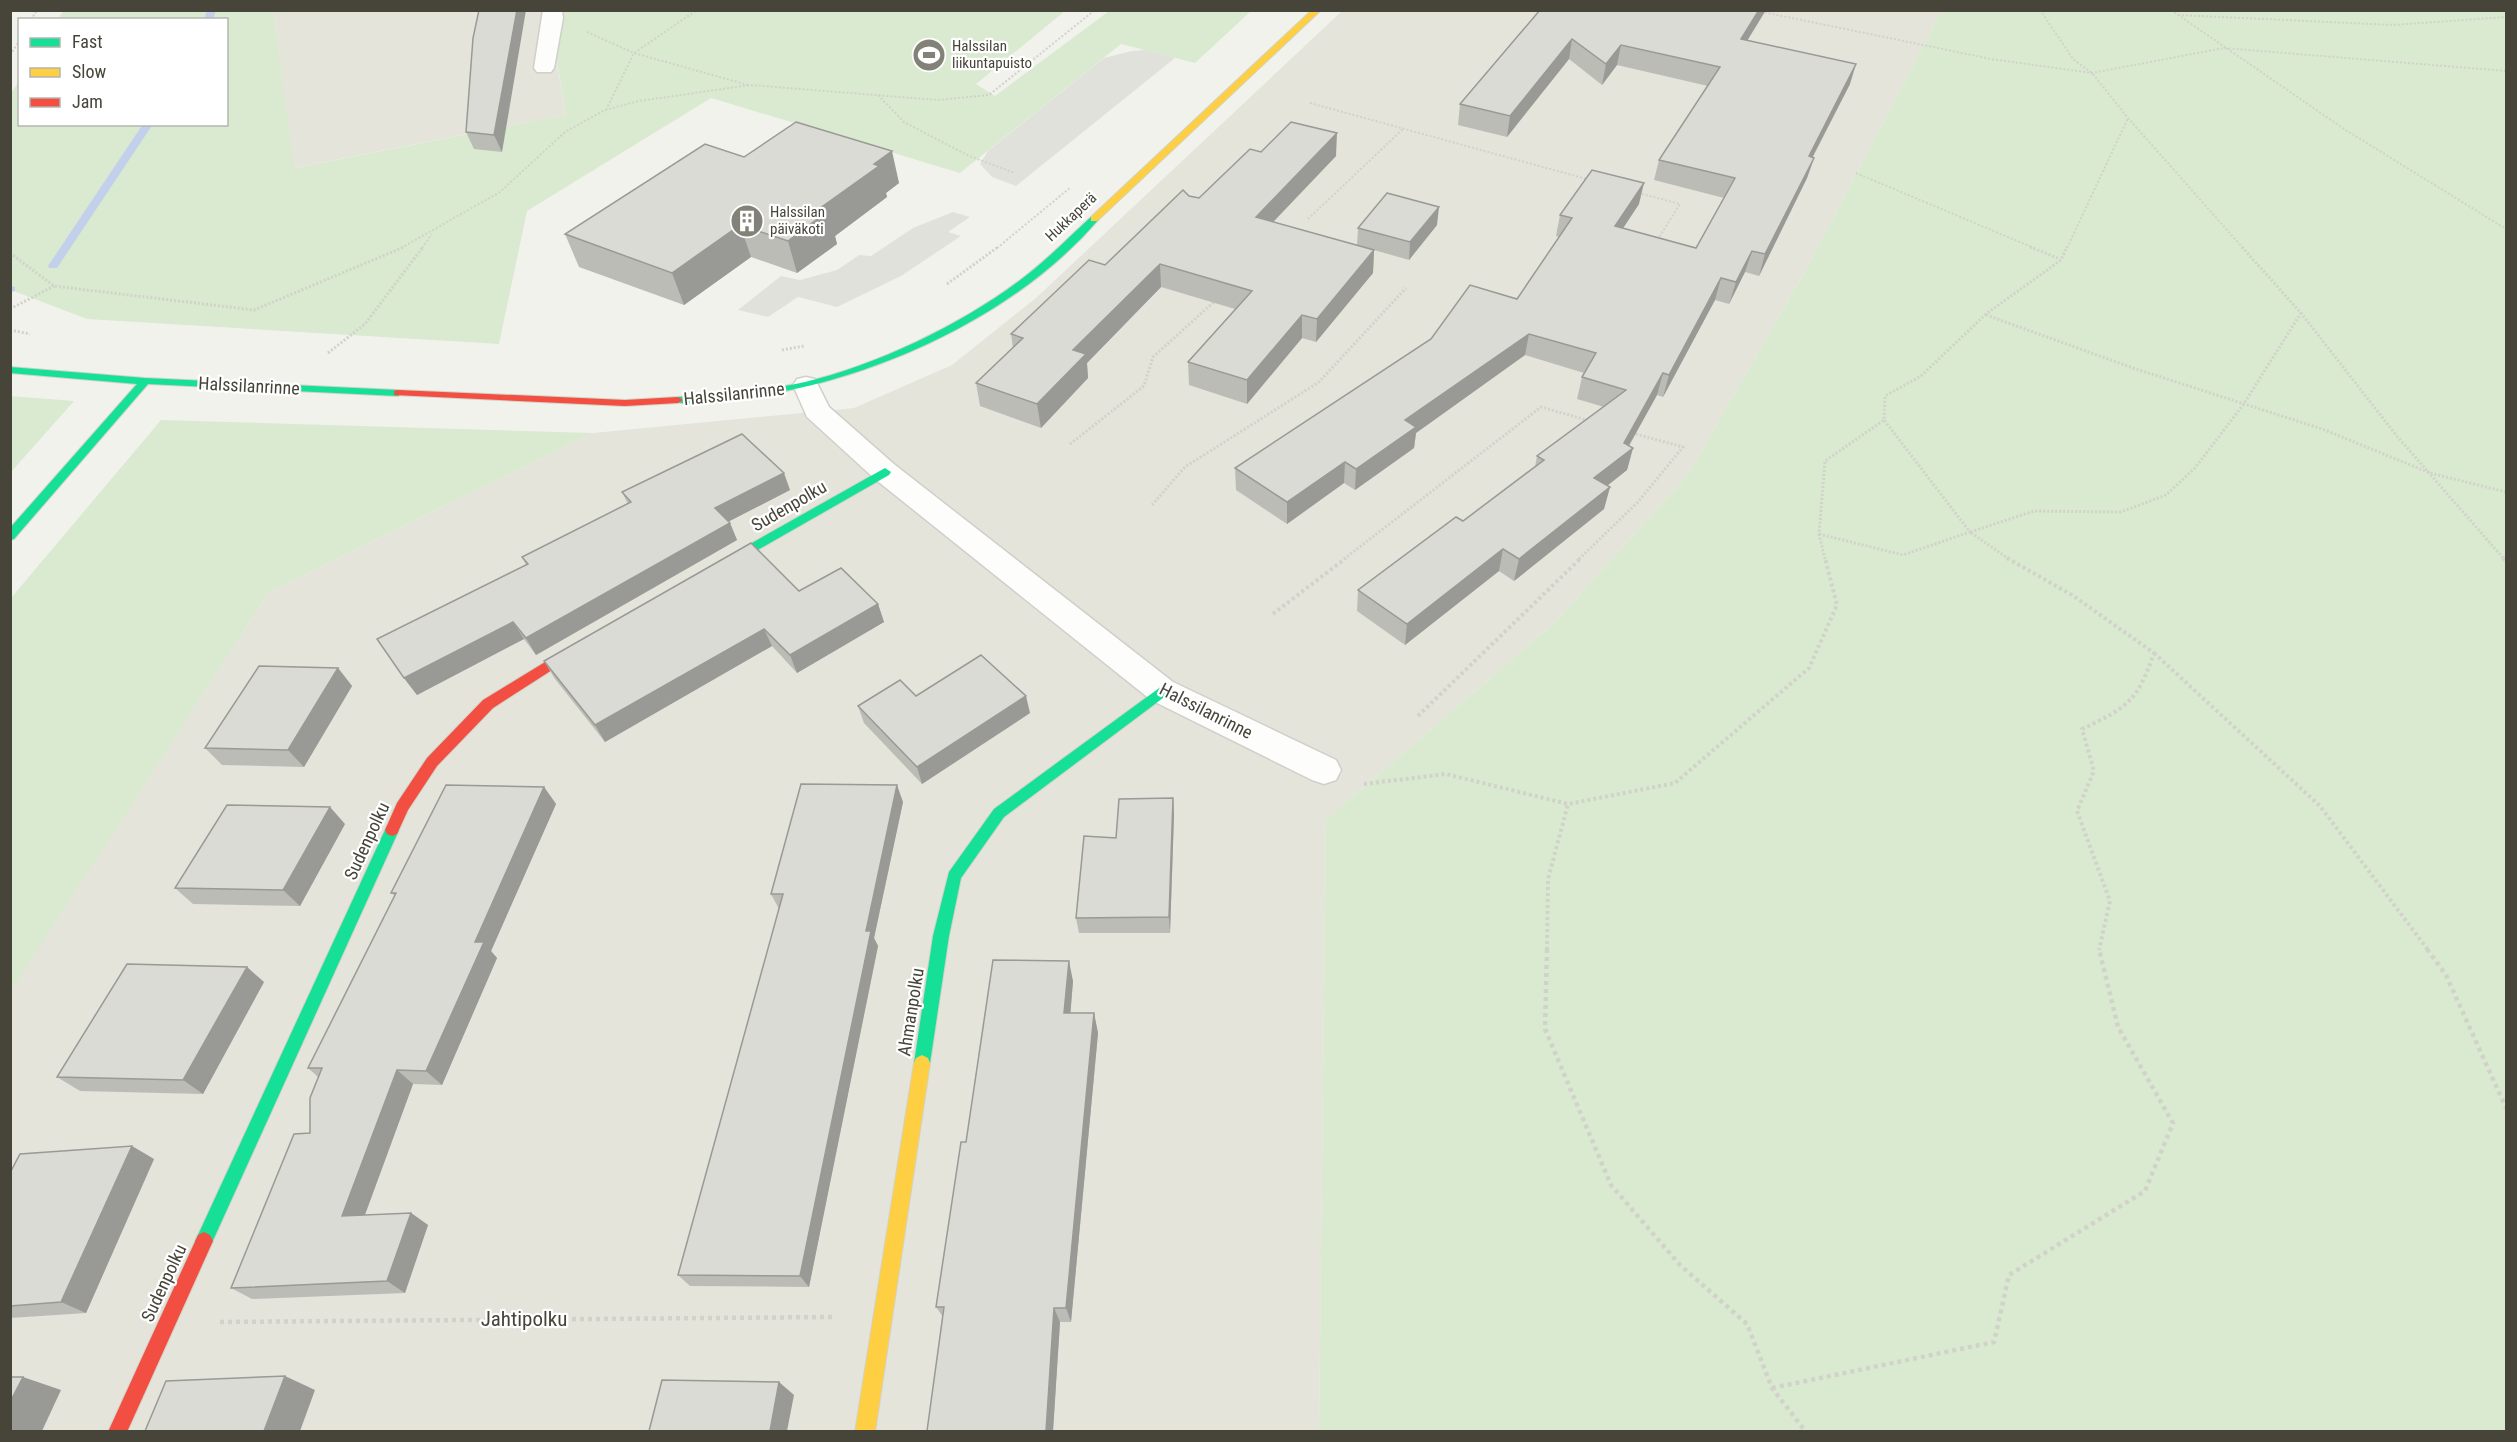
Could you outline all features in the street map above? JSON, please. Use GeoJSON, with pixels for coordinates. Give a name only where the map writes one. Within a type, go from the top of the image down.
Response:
{"type":"FeatureCollection","features":[{"type":"Feature","properties":{"kind":"street","name":"Hukkaperä"},"geometry":{"type":"LineString","coordinates":[[806,385],[855,369],[929,338],[1013,291],[1064,247],[1317,10]]}},
{"type":"Feature","properties":{"kind":"street"},"geometry":{"type":"LineString","coordinates":[[544,68],[553,14]]}},
{"type":"Feature","properties":{"kind":"street","name":"Halssilanrinne"},"geometry":{"type":"LineString","coordinates":[[10,370],[145,381],[625,403],[718,398],[806,385],[817,411],[885,472],[1162,691],[1324,770]]}},
{"type":"Feature","properties":{"kind":"street"},"geometry":{"type":"LineString","coordinates":[[10,536],[145,381]]}},
{"type":"Feature","properties":{"kind":"street","name":"Sudenpolku"},"geometry":{"type":"LineString","coordinates":[[700,577],[885,472]]}},
{"type":"Feature","properties":{"kind":"street","name":"Sudenpolku"},"geometry":{"type":"LineString","coordinates":[[117,1431],[402,807],[432,762],[488,704],[598,635]]}},
{"type":"Feature","properties":{"kind":"street","name":"Ahmanpolku"},"geometry":{"type":"LineString","coordinates":[[865,1431],[941,936],[954,876],[999,813],[1162,691]]}},
{"type":"Feature","properties":{"kind":"path"},"geometry":{"type":"LineString","coordinates":[[605,110],[634,53],[696,10]]}},
{"type":"Feature","properties":{"kind":"path"},"geometry":{"type":"LineString","coordinates":[[553,14],[634,53],[750,85],[938,100],[989,95],[1095,10]]}},
{"type":"Feature","properties":{"kind":"path"},"geometry":{"type":"LineString","coordinates":[[1753,10],[1991,59],[2092,73],[2224,48],[2506,71]]}},
{"type":"Feature","properties":{"kind":"path"},"geometry":{"type":"LineString","coordinates":[[2040,10],[2073,59],[2092,73],[2128,118],[2301,314],[2430,473],[2506,561]]}},
{"type":"Feature","properties":{"kind":"path"},"geometry":{"type":"LineString","coordinates":[[2171,10],[2344,129],[2506,229]]}},
{"type":"Feature","properties":{"kind":"path"},"geometry":{"type":"LineString","coordinates":[[2177,15],[2393,25],[2506,17]]}},
{"type":"Feature","properties":{"kind":"path"},"geometry":{"type":"LineString","coordinates":[[10,253],[54,286],[254,310],[285,299],[417,241],[500,192],[565,132],[605,110],[639,101],[750,85]]}},
{"type":"Feature","properties":{"kind":"path"},"geometry":{"type":"LineString","coordinates":[[878,94],[904,122],[969,156],[1015,173]]}},
{"type":"Feature","properties":{"kind":"path"},"geometry":{"type":"LineString","coordinates":[[1310,103],[1599,182]]}},
{"type":"Feature","properties":{"kind":"path"},"geometry":{"type":"LineString","coordinates":[[2128,118],[2061,260],[1986,314],[1921,376],[1885,396],[1884,420],[1970,532],[2015,563],[2072,595],[2154,653],[2320,806],[2446,975],[2506,1108]]}},
{"type":"Feature","properties":{"kind":"path"},"geometry":{"type":"LineString","coordinates":[[1308,219],[1404,129]]}},
{"type":"Feature","properties":{"kind":"path"},"geometry":{"type":"LineString","coordinates":[[1856,173],[2061,260]]}},
{"type":"Feature","properties":{"kind":"path"},"geometry":{"type":"LineString","coordinates":[[939,289],[987,256],[1078,181]]}},
{"type":"Feature","properties":{"kind":"path"},"geometry":{"type":"LineString","coordinates":[[1634,192],[1680,204],[1650,251]]}},
{"type":"Feature","properties":{"kind":"path"},"geometry":{"type":"LineString","coordinates":[[340,354],[328,353],[364,324],[434,231]]}},
{"type":"Feature","properties":{"kind":"path"},"geometry":{"type":"LineString","coordinates":[[10,309],[54,286]]}},
{"type":"Feature","properties":{"kind":"path"},"geometry":{"type":"LineString","coordinates":[[1152,505],[1185,467],[1319,382],[1406,288]]}},
{"type":"Feature","properties":{"kind":"path"},"geometry":{"type":"LineString","coordinates":[[1070,444],[1144,386],[1153,357],[1220,296]]}},
{"type":"Feature","properties":{"kind":"path"},"geometry":{"type":"LineString","coordinates":[[1986,314],[2243,405],[2325,430],[2430,473],[2506,492]]}},
{"type":"Feature","properties":{"kind":"path"},"geometry":{"type":"LineString","coordinates":[[1820,534],[1903,555],[2034,511],[2121,512],[2166,495],[2195,468],[2243,405],[2301,314]]}},
{"type":"Feature","properties":{"kind":"path"},"geometry":{"type":"LineString","coordinates":[[10,330],[32,334]]}},
{"type":"Feature","properties":{"kind":"path"},"geometry":{"type":"LineString","coordinates":[[781,350],[813,344]]}},
{"type":"Feature","properties":{"kind":"path"},"geometry":{"type":"LineString","coordinates":[[1273,614],[1541,407],[1596,422]]}},
{"type":"Feature","properties":{"kind":"path"},"geometry":{"type":"LineString","coordinates":[[1324,770],[1348,786],[1446,774],[1568,804],[1675,783],[1809,668],[1837,605],[1820,534],[1825,461],[1884,420]]}},
{"type":"Feature","properties":{"kind":"path"},"geometry":{"type":"LineString","coordinates":[[1418,716],[1638,502],[1683,447],[1628,432]]}},
{"type":"Feature","properties":{"kind":"path"},"geometry":{"type":"LineString","coordinates":[[1772,1388],[1994,1342],[2009,1275],[2145,1191],[2174,1123],[2118,1027],[2099,950],[2110,901],[2077,811],[2094,771],[2082,729],[2122,710],[2144,682],[2154,653]]}},
{"type":"Feature","properties":{"kind":"path"},"geometry":{"type":"LineString","coordinates":[[1568,804],[1548,879],[1545,1029],[1611,1185],[1680,1265],[1747,1324],[1772,1388],[1806,1431]]}},
{"type":"Feature","properties":{"kind":"path","name":"Jahtipolku"},"geometry":{"type":"LineString","coordinates":[[165,1322],[882,1316]]}},
{"type":"Feature","properties":{"kind":"shaded area"},"geometry":{"type":"Polygon","coordinates":[[[273,11],[548,11],[566,115],[293,168],[273,11]]]}},
{"type":"Feature","properties":{"kind":"shaded area"},"geometry":{"type":"Polygon","coordinates":[[[1342,11],[1942,11],[1804,273],[1688,475],[1554,623],[1326,820],[1319,1431],[11,1431],[10,991],[269,592],[593,433],[854,408],[952,365],[1036,298],[1342,11]]]}},
{"type":"Feature","properties":{"kind":"shaded area"},"geometry":{"type":"Polygon","coordinates":[[[1145,50],[1175,58],[1016,186],[992,177],[980,164],[988,151],[1104,58],[1145,50]]]}},
{"type":"Feature","properties":{"kind":"shaded area"},"geometry":{"type":"Polygon","coordinates":[[[953,212],[970,217],[948,232],[961,236],[901,276],[837,307],[798,297],[768,317],[738,310],[781,276],[800,280],[837,270],[859,255],[871,256],[913,228],[953,212]]]}},
{"type":"Feature","properties":{"kind":"green space"},"geometry":{"type":"Polygon","coordinates":[[[64,10],[273,11],[294,168],[566,115],[554,43],[558,11],[1065,11],[976,84],[995,96],[1109,11],[1251,11],[1195,63],[1121,44],[960,173],[711,98],[527,211],[499,344],[87,319],[11,290],[10,95],[18,83],[18,126],[228,126],[228,18],[59,18],[64,10]]]}},
{"type":"Feature","properties":{"kind":"green space"},"geometry":{"type":"Polygon","coordinates":[[[1942,11],[2506,11],[2506,1431],[1319,1431],[1326,820],[1554,623],[1688,475],[1804,273],[1942,11]]]}},
{"type":"Feature","properties":{"kind":"green space"},"geometry":{"type":"Polygon","coordinates":[[[10,396],[74,401],[11,472],[10,472],[10,396]]]}},
{"type":"Feature","properties":{"kind":"green space"},"geometry":{"type":"Polygon","coordinates":[[[161,420],[593,433],[269,592],[11,991],[11,598],[161,420]]]}},
{"type":"Feature","properties":{"kind":"building"},"geometry":{"type":"Polygon","coordinates":[[[479,10],[517,10],[494,135],[466,132],[473,38],[479,10]]]}},
{"type":"Feature","properties":{"kind":"building"},"geometry":{"type":"Polygon","coordinates":[[[1540,10],[1759,10],[1741,39],[1856,64],[1809,156],[1814,158],[1765,254],[1752,251],[1736,282],[1721,278],[1669,375],[1663,373],[1624,443],[1633,448],[1594,478],[1610,487],[1519,559],[1503,549],[1407,624],[1358,590],[1456,517],[1463,521],[1544,460],[1537,456],[1626,390],[1582,377],[1596,353],[1529,334],[1405,420],[1416,427],[1356,469],[1345,462],[1287,502],[1235,468],[1431,339],[1470,285],[1517,299],[1572,218],[1560,215],[1592,170],[1644,183],[1615,226],[1696,248],[1735,178],[1659,160],[1720,67],[1621,45],[1606,64],[1572,39],[1510,116],[1460,104],[1540,10]]]}},
{"type":"Feature","properties":{"kind":"building"},"geometry":{"type":"Polygon","coordinates":[[[796,122],[892,151],[874,164],[879,166],[819,209],[828,211],[788,241],[740,225],[672,273],[565,234],[705,144],[744,157],[796,122]]]}},
{"type":"Feature","properties":{"kind":"building"},"geometry":{"type":"Polygon","coordinates":[[[1291,122],[1337,133],[1256,217],[1374,250],[1317,319],[1302,315],[1247,380],[1188,362],[1252,291],[1160,264],[1073,350],[1086,354],[1037,404],[976,383],[1023,338],[1011,334],[1089,260],[1105,265],[1183,190],[1189,196],[1199,198],[1250,149],[1261,152],[1291,122]]]}},
{"type":"Feature","properties":{"kind":"building"},"geometry":{"type":"Polygon","coordinates":[[[1387,193],[1439,207],[1410,242],[1358,228],[1387,193]]]}},
{"type":"Feature","properties":{"kind":"building"},"geometry":{"type":"Polygon","coordinates":[[[742,434],[784,473],[715,508],[730,523],[526,638],[513,622],[404,678],[377,639],[528,564],[522,557],[631,502],[622,492],[742,434]]]}},
{"type":"Feature","properties":{"kind":"building"},"geometry":{"type":"Polygon","coordinates":[[[751,543],[799,591],[841,568],[878,604],[790,655],[764,629],[595,725],[544,661],[751,543]]]}},
{"type":"Feature","properties":{"kind":"building"},"geometry":{"type":"Polygon","coordinates":[[[981,655],[1026,696],[917,767],[858,706],[900,680],[916,696],[981,655]]]}},
{"type":"Feature","properties":{"kind":"building"},"geometry":{"type":"Polygon","coordinates":[[[259,666],[338,668],[288,750],[205,748],[259,666]]]}},
{"type":"Feature","properties":{"kind":"building"},"geometry":{"type":"Polygon","coordinates":[[[801,784],[897,785],[866,931],[871,931],[800,1276],[678,1275],[783,894],[771,894],[801,784]]]}},
{"type":"Feature","properties":{"kind":"building"},"geometry":{"type":"Polygon","coordinates":[[[446,785],[544,787],[475,942],[484,942],[426,1071],[397,1070],[342,1216],[411,1213],[387,1281],[231,1288],[294,1134],[310,1133],[310,1098],[322,1068],[308,1068],[396,893],[391,893],[446,785]]]}},
{"type":"Feature","properties":{"kind":"building"},"geometry":{"type":"Polygon","coordinates":[[[1173,798],[1169,917],[1076,918],[1084,836],[1116,838],[1119,799],[1173,798]]]}},
{"type":"Feature","properties":{"kind":"building"},"geometry":{"type":"Polygon","coordinates":[[[227,805],[330,807],[283,890],[175,888],[227,805]]]}},
{"type":"Feature","properties":{"kind":"building"},"geometry":{"type":"Polygon","coordinates":[[[993,960],[1069,961],[1064,1013],[1094,1013],[1066,1308],[1054,1308],[1046,1431],[927,1431],[944,1307],[936,1307],[961,1142],[966,1142],[993,960]]]}},
{"type":"Feature","properties":{"kind":"building"},"geometry":{"type":"Polygon","coordinates":[[[127,964],[247,967],[183,1080],[57,1077],[127,964]]]}},
{"type":"Feature","properties":{"kind":"building"},"geometry":{"type":"Polygon","coordinates":[[[132,1146],[61,1302],[10,1306],[10,1173],[20,1154],[132,1146]]]}},
{"type":"Feature","properties":{"kind":"building"},"geometry":{"type":"Polygon","coordinates":[[[285,1376],[264,1431],[145,1431],[166,1381],[285,1376]]]}},
{"type":"Feature","properties":{"kind":"building"},"geometry":{"type":"Polygon","coordinates":[[[10,1377],[23,1377],[10,1402],[10,1377]]]}},
{"type":"Feature","properties":{"kind":"building"},"geometry":{"type":"Polygon","coordinates":[[[662,1380],[779,1382],[770,1431],[649,1431],[662,1380]]]}},
{"type":"Feature","properties":{"kind":"waterway"},"geometry":{"type":"LineString","coordinates":[[209,18],[212,10]]}},
{"type":"Feature","properties":{"kind":"waterway"},"geometry":{"type":"LineString","coordinates":[[53,266],[147,126]]}},
{"type":"Feature","properties":{"kind":"traffic: fast"},"geometry":{"type":"LineString","coordinates":[[678,400],[742,395],[805,385],[829,379],[884,359],[940,333],[991,305],[1044,266],[1094,219]]}},
{"type":"Feature","properties":{"kind":"traffic: fast"},"geometry":{"type":"LineString","coordinates":[[10,370],[145,381],[398,393]]}},
{"type":"Feature","properties":{"kind":"traffic: fast"},"geometry":{"type":"LineString","coordinates":[[10,536],[145,381]]}},
{"type":"Feature","properties":{"kind":"traffic: fast"},"geometry":{"type":"LineString","coordinates":[[715,569],[885,472]]}},
{"type":"Feature","properties":{"kind":"traffic: fast"},"geometry":{"type":"LineString","coordinates":[[922,1063],[941,936],[954,876],[999,813],[1162,691]]}},
{"type":"Feature","properties":{"kind":"traffic: fast"},"geometry":{"type":"LineString","coordinates":[[204,1241],[392,830]]}},
{"type":"Feature","properties":{"kind":"traffic: slow"},"geometry":{"type":"LineString","coordinates":[[1094,219],[1317,10]]}},
{"type":"Feature","properties":{"kind":"traffic: slow"},"geometry":{"type":"LineString","coordinates":[[865,1432],[922,1063]]}},
{"type":"Feature","properties":{"kind":"traffic: jam"},"geometry":{"type":"LineString","coordinates":[[398,393],[625,403],[678,400]]}},
{"type":"Feature","properties":{"kind":"traffic: jam"},"geometry":{"type":"LineString","coordinates":[[392,830],[402,807],[432,762],[488,704],[586,642]]}},
{"type":"Feature","properties":{"kind":"traffic: jam"},"geometry":{"type":"LineString","coordinates":[[117,1432],[204,1241]]}},
{"type":"Feature","properties":{"kind":"place","name":"Halssilan liikuntapuisto"},"geometry":{"type":"Point","coordinates":[929,55]}},
{"type":"Feature","properties":{"kind":"place","name":"Halssilan päiväkoti"},"geometry":{"type":"Point","coordinates":[747,221]}}]}
